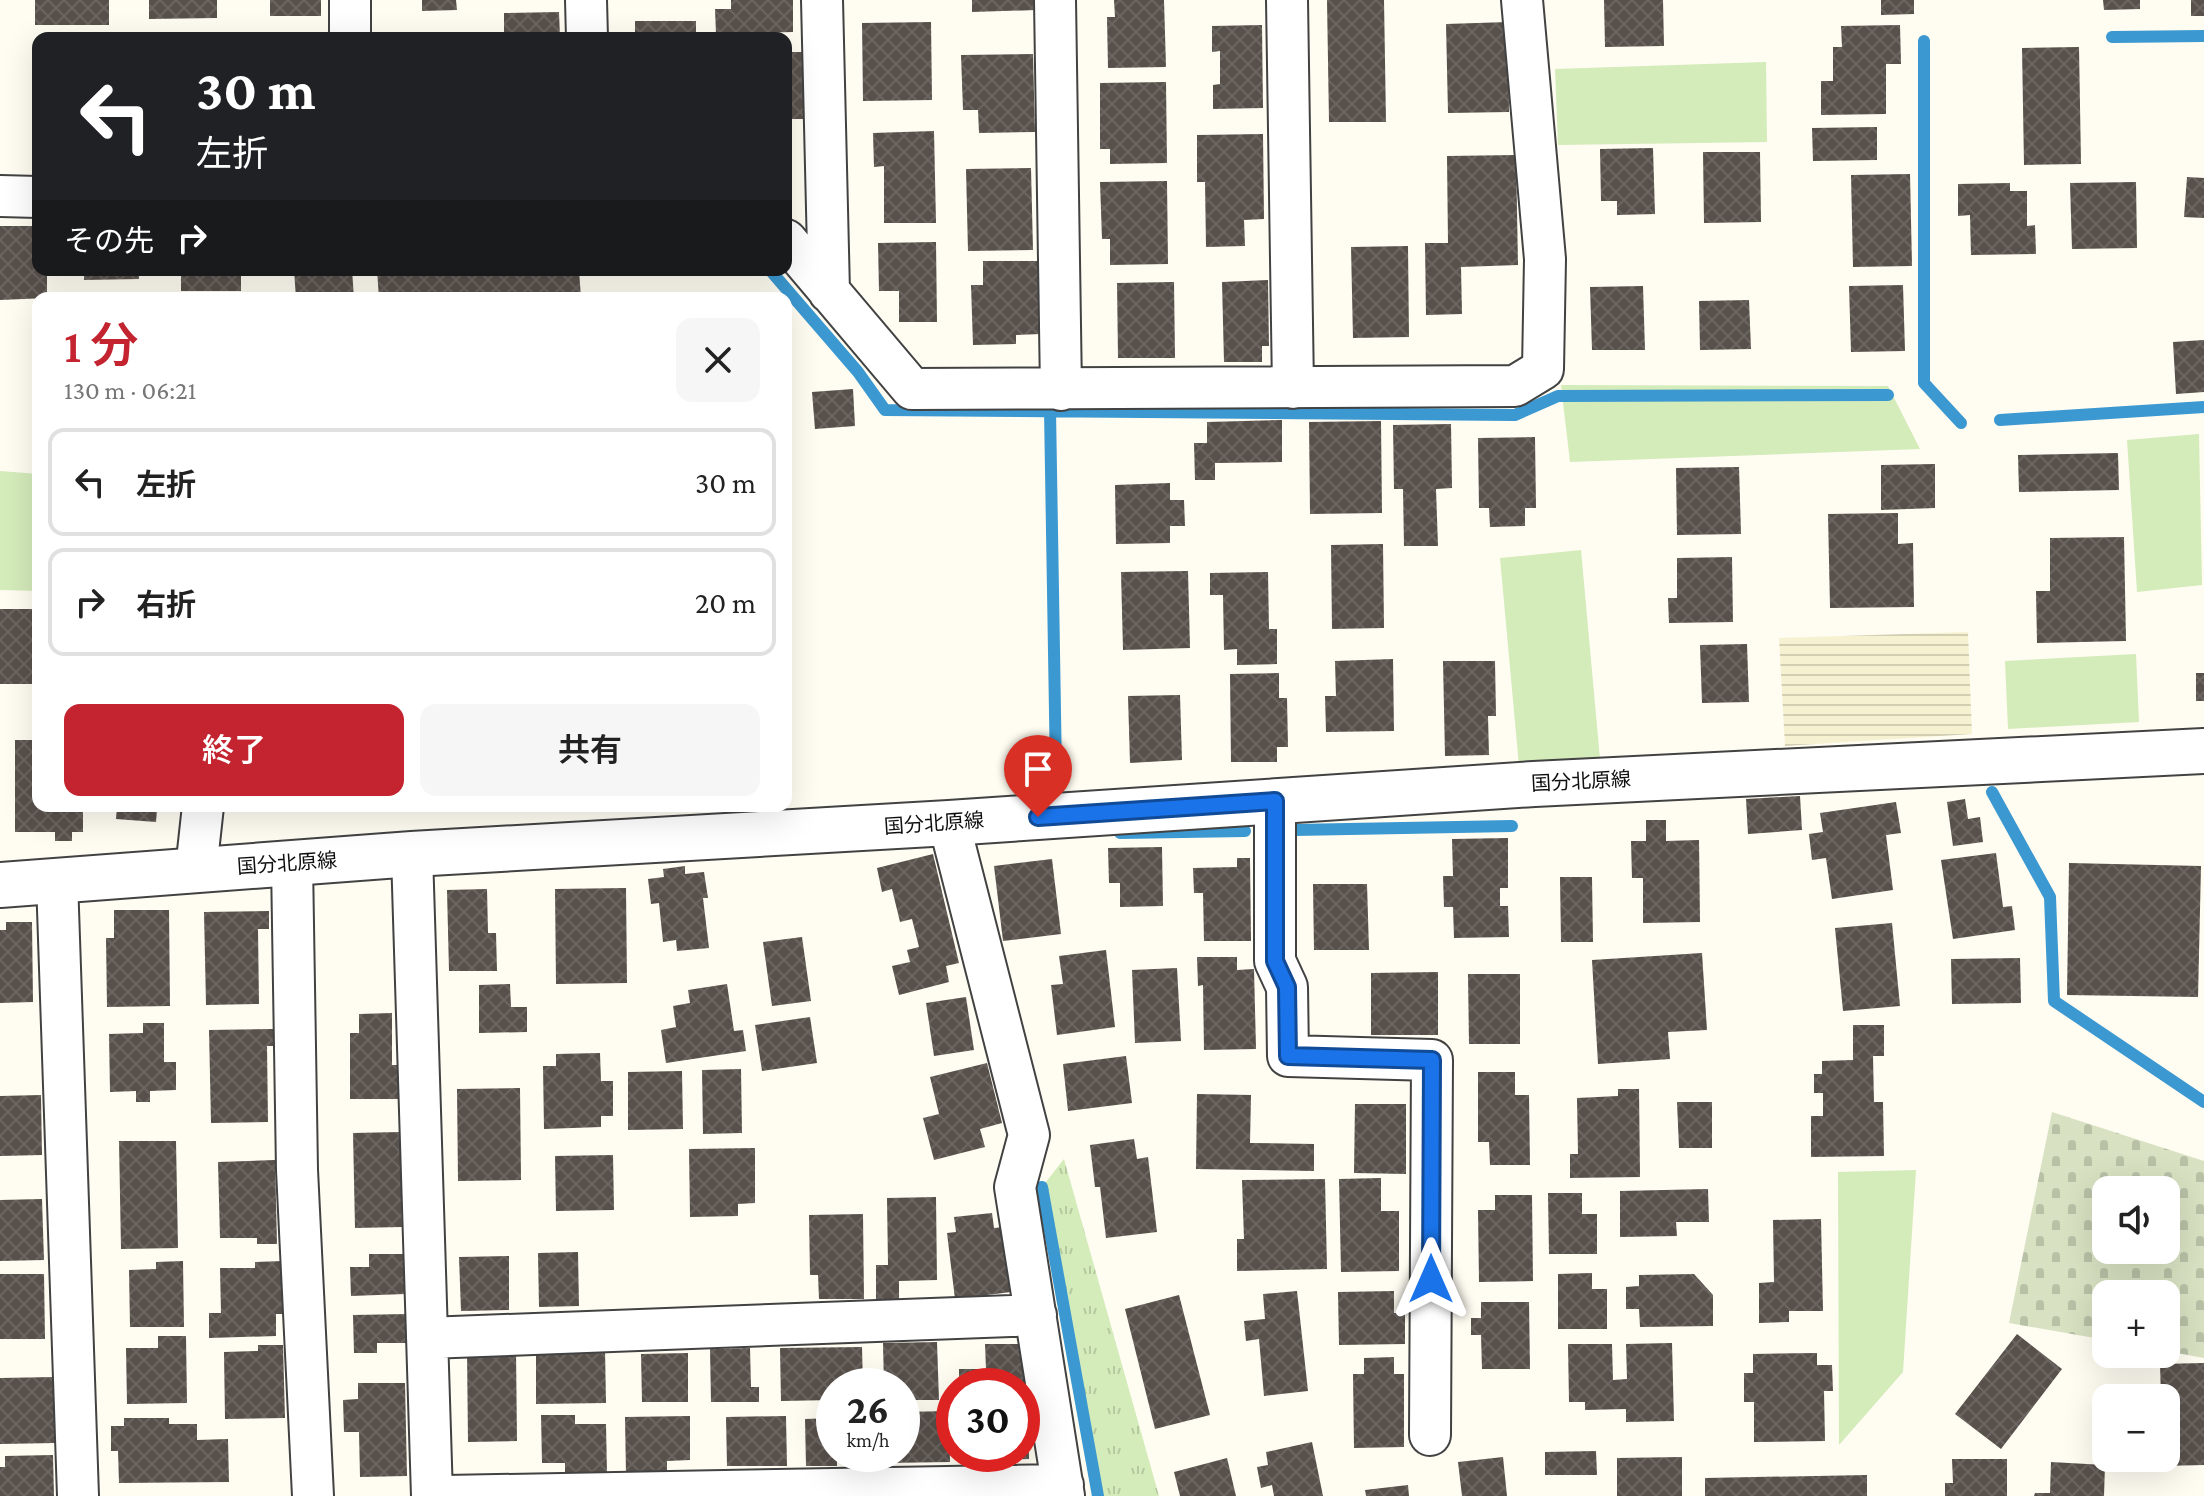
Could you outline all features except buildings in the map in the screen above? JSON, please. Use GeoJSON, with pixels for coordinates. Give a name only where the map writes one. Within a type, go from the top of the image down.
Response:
{"type":"FeatureCollection","features":[{"type":"Feature","properties":{"kind":"street"},"geometry":{"type":"LineString","coordinates":[[350,0],[350,32]]}},
{"type":"Feature","properties":{"kind":"street"},"geometry":{"type":"LineString","coordinates":[[586,0],[587,32]]}},
{"type":"Feature","properties":{"kind":"street"},"geometry":{"type":"LineString","coordinates":[[822,0],[829,292]]}},
{"type":"Feature","properties":{"kind":"street"},"geometry":{"type":"LineString","coordinates":[[1055,0],[1061,390]]}},
{"type":"Feature","properties":{"kind":"street"},"geometry":{"type":"LineString","coordinates":[[1287,0],[1293,388]]}},
{"type":"Feature","properties":{"kind":"street"},"geometry":{"type":"LineString","coordinates":[[792,247],[912,389],[1515,386],[1543,369],[1545,259],[1522,0]]}},
{"type":"Feature","properties":{"kind":"street"},"geometry":{"type":"LineString","coordinates":[[0,196],[32,197]]}},
{"type":"Feature","properties":{"kind":"street","name":"国分北原線"},"geometry":{"type":"LineString","coordinates":[[0,885],[412,854],[949,823],[1724,772],[2204,751]]}},
{"type":"Feature","properties":{"kind":"street"},"geometry":{"type":"LineString","coordinates":[[1275,801],[1275,961],[1287,987],[1288,1056],[1432,1060],[1430,1435]]}},
{"type":"Feature","properties":{"kind":"street"},"geometry":{"type":"LineString","coordinates":[[196,870],[202,812]]}},
{"type":"Feature","properties":{"kind":"street"},"geometry":{"type":"LineString","coordinates":[[446,1496],[1064,1490],[1015,1187],[1029,1135],[949,823]]}},
{"type":"Feature","properties":{"kind":"street"},"geometry":{"type":"LineString","coordinates":[[412,854],[432,1496]]}},
{"type":"Feature","properties":{"kind":"street"},"geometry":{"type":"LineString","coordinates":[[292,863],[297,1170],[313,1496]]}},
{"type":"Feature","properties":{"kind":"street"},"geometry":{"type":"LineString","coordinates":[[57,880],[78,1496]]}},
{"type":"Feature","properties":{"kind":"street"},"geometry":{"type":"LineString","coordinates":[[427,1338],[1036,1315]]}},
{"type":"Feature","properties":{"kind":"shaded area"},"geometry":{"type":"Polygon","coordinates":[[[1968,632],[1972,734],[1785,746],[1779,638],[1968,632]]]}},
{"type":"Feature","properties":{"kind":"green space"},"geometry":{"type":"Polygon","coordinates":[[[1766,62],[1767,142],[1558,145],[1555,69],[1766,62]]]}},
{"type":"Feature","properties":{"kind":"green space"},"geometry":{"type":"Polygon","coordinates":[[[1561,385],[1888,386],[1920,449],[1570,462],[1561,385]]]}},
{"type":"Feature","properties":{"kind":"green space"},"geometry":{"type":"Polygon","coordinates":[[[2199,434],[2202,585],[2137,592],[2127,440],[2199,434]]]}},
{"type":"Feature","properties":{"kind":"green space"},"geometry":{"type":"Polygon","coordinates":[[[0,471],[32,474],[32,591],[0,590],[0,471]]]}},
{"type":"Feature","properties":{"kind":"green space"},"geometry":{"type":"Polygon","coordinates":[[[1581,550],[1600,759],[1519,766],[1500,558],[1581,550]]]}},
{"type":"Feature","properties":{"kind":"green space"},"geometry":{"type":"Polygon","coordinates":[[[2136,654],[2139,722],[2008,729],[2005,661],[2136,654]]]}},
{"type":"Feature","properties":{"kind":"green space"},"geometry":{"type":"Polygon","coordinates":[[[2052,1112],[2204,1161],[2204,1358],[2180,1354],[2180,1280],[2092,1280],[2092,1338],[2009,1323],[2052,1112]]]}},
{"type":"Feature","properties":{"kind":"green space"},"geometry":{"type":"Polygon","coordinates":[[[1064,1159],[1159,1496],[1098,1496],[1042,1187],[1064,1159]]]}},
{"type":"Feature","properties":{"kind":"green space"},"geometry":{"type":"Polygon","coordinates":[[[1916,1170],[1903,1372],[1839,1445],[1838,1172],[1916,1170]]]}},
{"type":"Feature","properties":{"kind":"waterway"},"geometry":{"type":"LineString","coordinates":[[2112,37],[2204,36]]}},
{"type":"Feature","properties":{"kind":"waterway"},"geometry":{"type":"LineString","coordinates":[[1924,41],[1924,383],[1961,423]]}},
{"type":"Feature","properties":{"kind":"waterway"},"geometry":{"type":"LineString","coordinates":[[775,276],[789,292]]}},
{"type":"Feature","properties":{"kind":"waterway"},"geometry":{"type":"LineString","coordinates":[[792,296],[858,372],[885,410],[1515,415],[1558,396],[1888,395]]}},
{"type":"Feature","properties":{"kind":"waterway"},"geometry":{"type":"LineString","coordinates":[[2000,420],[2204,407]]}},
{"type":"Feature","properties":{"kind":"waterway"},"geometry":{"type":"LineString","coordinates":[[1050,410],[1056,772]]}},
{"type":"Feature","properties":{"kind":"waterway"},"geometry":{"type":"LineString","coordinates":[[1992,792],[2050,897],[2054,1001],[2204,1102]]}},
{"type":"Feature","properties":{"kind":"waterway"},"geometry":{"type":"LineString","coordinates":[[1294,830],[1512,826]]}},
{"type":"Feature","properties":{"kind":"waterway"},"geometry":{"type":"LineString","coordinates":[[1120,833],[1245,831]]}},
{"type":"Feature","properties":{"kind":"waterway"},"geometry":{"type":"LineString","coordinates":[[1042,1187],[1098,1496]]}},
{"type":"Feature","properties":{"kind":"route"},"geometry":{"type":"LineString","coordinates":[[1038,817],[1275,801],[1275,961],[1287,987],[1288,1056],[1432,1060],[1431,1279]]}}]}
